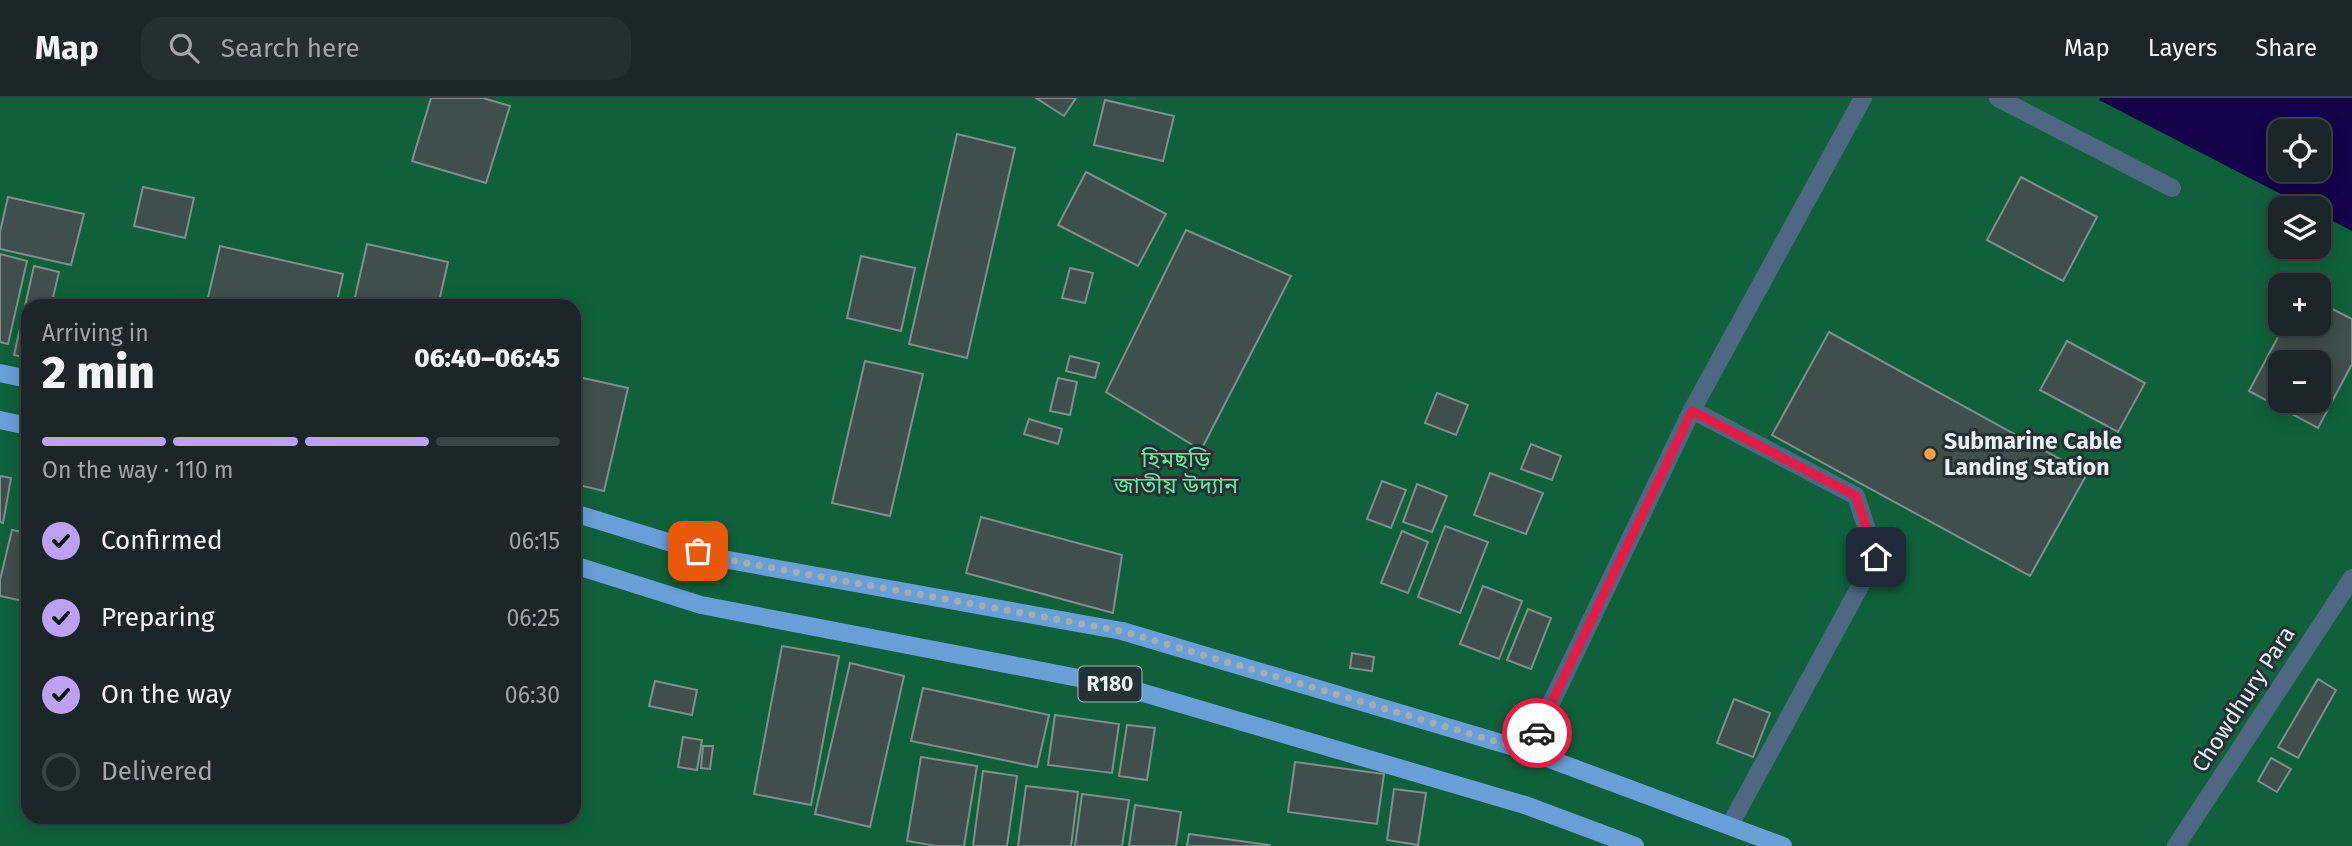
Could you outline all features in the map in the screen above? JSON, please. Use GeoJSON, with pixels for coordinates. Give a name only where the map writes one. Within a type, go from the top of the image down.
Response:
{"type":"FeatureCollection","features":[{"type":"Feature","properties":{"kind":"main road"},"geometry":{"type":"LineString","coordinates":[[0,373],[21,378]]}},
{"type":"Feature","properties":{"kind":"main road"},"geometry":{"type":"LineString","coordinates":[[0,420],[21,424]]}},
{"type":"Feature","properties":{"kind":"main road","name":"R180"},"geometry":{"type":"LineString","coordinates":[[581,515],[723,559],[1122,631],[1528,751],[1783,846]]}},
{"type":"Feature","properties":{"kind":"main road","name":"R180"},"geometry":{"type":"LineString","coordinates":[[581,567],[701,606],[1120,685],[1525,805],[1635,846]]}},
{"type":"Feature","properties":{"kind":"street"},"geometry":{"type":"LineString","coordinates":[[1528,751],[1692,411],[1863,98]]}},
{"type":"Feature","properties":{"kind":"street"},"geometry":{"type":"LineString","coordinates":[[1998,98],[2172,188]]}},
{"type":"Feature","properties":{"kind":"street"},"geometry":{"type":"LineString","coordinates":[[1692,411],[1856,496],[1876,557],[1730,825]]}},
{"type":"Feature","properties":{"kind":"street","name":"Chowdhury Para"},"geometry":{"type":"LineString","coordinates":[[2176,846],[2352,578]]}},
{"type":"Feature","properties":{"kind":"green space","name":"হিমছড়ি জাতীয় উদ্যান"},"geometry":{"type":"Polygon","coordinates":[[[0,98],[2352,98],[2352,846],[0,846],[0,98]]]}},
{"type":"Feature","properties":{"kind":"shaded area"},"geometry":{"type":"Polygon","coordinates":[[[2100,98],[2352,98],[2352,231],[2331,220],[2331,196],[2285,196],[2099,100],[2100,98]]]}},
{"type":"Feature","properties":{"kind":"building"},"geometry":{"type":"Polygon","coordinates":[[[431,98],[483,98],[510,106],[486,183],[412,161],[431,98]]]}},
{"type":"Feature","properties":{"kind":"building"},"geometry":{"type":"Polygon","coordinates":[[[1036,98],[1076,98],[1064,116],[1036,98]]]}},
{"type":"Feature","properties":{"kind":"building"},"geometry":{"type":"Polygon","coordinates":[[[1105,100],[1174,116],[1163,161],[1094,145],[1105,100]]]}},
{"type":"Feature","properties":{"kind":"building"},"geometry":{"type":"Polygon","coordinates":[[[957,134],[1015,148],[967,358],[909,344],[957,134]]]}},
{"type":"Feature","properties":{"kind":"building"},"geometry":{"type":"Polygon","coordinates":[[[1086,172],[1166,214],[1138,266],[1058,225],[1086,172]]]}},
{"type":"Feature","properties":{"kind":"building"},"geometry":{"type":"Polygon","coordinates":[[[2021,177],[2097,217],[2063,281],[1987,240],[2021,177]]]}},
{"type":"Feature","properties":{"kind":"building"},"geometry":{"type":"Polygon","coordinates":[[[143,187],[194,198],[185,238],[134,226],[143,187]]]}},
{"type":"Feature","properties":{"kind":"building"},"geometry":{"type":"Polygon","coordinates":[[[8,197],[84,214],[71,265],[0,249],[0,232],[8,197]]]}},
{"type":"Feature","properties":{"kind":"building"},"geometry":{"type":"Polygon","coordinates":[[[1186,230],[1291,276],[1201,450],[1106,392],[1186,230]]]}},
{"type":"Feature","properties":{"kind":"building"},"geometry":{"type":"Polygon","coordinates":[[[367,244],[448,262],[440,299],[355,299],[367,244]]]}},
{"type":"Feature","properties":{"kind":"building"},"geometry":{"type":"Polygon","coordinates":[[[220,246],[343,274],[338,299],[208,299],[220,246]]]}},
{"type":"Feature","properties":{"kind":"building"},"geometry":{"type":"Polygon","coordinates":[[[0,254],[27,261],[8,344],[0,342],[0,254]]]}},
{"type":"Feature","properties":{"kind":"building"},"geometry":{"type":"Polygon","coordinates":[[[861,256],[915,268],[901,331],[847,318],[861,256]]]}},
{"type":"Feature","properties":{"kind":"building"},"geometry":{"type":"Polygon","coordinates":[[[34,266],[59,272],[53,299],[27,299],[34,266]]]}},
{"type":"Feature","properties":{"kind":"building"},"geometry":{"type":"Polygon","coordinates":[[[1070,268],[1093,273],[1085,303],[1062,298],[1070,268]]]}},
{"type":"Feature","properties":{"kind":"building"},"geometry":{"type":"Polygon","coordinates":[[[2331,308],[2352,319],[2352,364],[2331,404],[2331,350],[2271,350],[2279,336],[2331,336],[2331,308]]]}},
{"type":"Feature","properties":{"kind":"building"},"geometry":{"type":"Polygon","coordinates":[[[21,324],[21,356],[14,355],[21,324]]]}},
{"type":"Feature","properties":{"kind":"building","name":"Submarine Cable Landing Station"},"geometry":{"type":"Polygon","coordinates":[[[1829,332],[2087,474],[2030,576],[1772,435],[1829,332]]]}},
{"type":"Feature","properties":{"kind":"building"},"geometry":{"type":"Polygon","coordinates":[[[2067,341],[2145,383],[2118,432],[2040,390],[2067,341]]]}},
{"type":"Feature","properties":{"kind":"building"},"geometry":{"type":"Polygon","coordinates":[[[1070,356],[1099,363],[1095,378],[1066,371],[1070,356]]]}},
{"type":"Feature","properties":{"kind":"building"},"geometry":{"type":"Polygon","coordinates":[[[2268,356],[2268,401],[2249,391],[2268,356]]]}},
{"type":"Feature","properties":{"kind":"building"},"geometry":{"type":"Polygon","coordinates":[[[865,361],[923,374],[890,516],[832,503],[865,361]]]}},
{"type":"Feature","properties":{"kind":"building"},"geometry":{"type":"Polygon","coordinates":[[[581,378],[628,388],[604,491],[581,486],[581,378]]]}},
{"type":"Feature","properties":{"kind":"building"},"geometry":{"type":"Polygon","coordinates":[[[1058,378],[1077,382],[1070,415],[1050,411],[1058,378]]]}},
{"type":"Feature","properties":{"kind":"building"},"geometry":{"type":"Polygon","coordinates":[[[1437,393],[1468,405],[1456,435],[1425,423],[1437,393]]]}},
{"type":"Feature","properties":{"kind":"building"},"geometry":{"type":"Polygon","coordinates":[[[2290,413],[2326,413],[2318,428],[2290,413]]]}},
{"type":"Feature","properties":{"kind":"building"},"geometry":{"type":"Polygon","coordinates":[[[1029,419],[1062,429],[1058,444],[1024,434],[1029,419]]]}},
{"type":"Feature","properties":{"kind":"building"},"geometry":{"type":"Polygon","coordinates":[[[1531,444],[1561,456],[1552,480],[1521,469],[1531,444]]]}},
{"type":"Feature","properties":{"kind":"building"},"geometry":{"type":"Polygon","coordinates":[[[1490,473],[1543,493],[1526,534],[1474,515],[1490,473]]]}},
{"type":"Feature","properties":{"kind":"building"},"geometry":{"type":"Polygon","coordinates":[[[0,476],[11,478],[3,523],[0,522],[0,476]]]}},
{"type":"Feature","properties":{"kind":"building"},"geometry":{"type":"Polygon","coordinates":[[[1382,481],[1406,490],[1391,528],[1367,519],[1382,481]]]}},
{"type":"Feature","properties":{"kind":"building"},"geometry":{"type":"Polygon","coordinates":[[[1417,484],[1447,496],[1432,532],[1403,522],[1417,484]]]}},
{"type":"Feature","properties":{"kind":"building"},"geometry":{"type":"Polygon","coordinates":[[[981,517],[1122,555],[1113,613],[966,573],[981,517]]]}},
{"type":"Feature","properties":{"kind":"building"},"geometry":{"type":"Polygon","coordinates":[[[1445,526],[1488,542],[1460,613],[1418,597],[1445,526]]]}},
{"type":"Feature","properties":{"kind":"building"},"geometry":{"type":"Polygon","coordinates":[[[12,530],[21,532],[21,600],[0,596],[0,580],[12,530]]]}},
{"type":"Feature","properties":{"kind":"building"},"geometry":{"type":"Polygon","coordinates":[[[1402,531],[1428,542],[1408,593],[1381,583],[1402,531]]]}},
{"type":"Feature","properties":{"kind":"building"},"geometry":{"type":"Polygon","coordinates":[[[1483,586],[1522,601],[1499,659],[1460,644],[1483,586]]]}},
{"type":"Feature","properties":{"kind":"building"},"geometry":{"type":"Polygon","coordinates":[[[1528,609],[1551,618],[1531,669],[1507,660],[1528,609]]]}},
{"type":"Feature","properties":{"kind":"building"},"geometry":{"type":"Polygon","coordinates":[[[782,646],[839,656],[811,805],[754,794],[782,646]]]}},
{"type":"Feature","properties":{"kind":"building"},"geometry":{"type":"Polygon","coordinates":[[[1352,653],[1374,657],[1372,671],[1350,668],[1352,653]]]}},
{"type":"Feature","properties":{"kind":"building"},"geometry":{"type":"Polygon","coordinates":[[[850,663],[904,676],[870,827],[815,814],[850,663]]]}},
{"type":"Feature","properties":{"kind":"building"},"geometry":{"type":"Polygon","coordinates":[[[2318,679],[2336,690],[2298,758],[2278,747],[2318,679]]]}},
{"type":"Feature","properties":{"kind":"building"},"geometry":{"type":"Polygon","coordinates":[[[655,681],[697,690],[692,715],[649,706],[655,681]]]}},
{"type":"Feature","properties":{"kind":"building"},"geometry":{"type":"Polygon","coordinates":[[[923,688],[1049,715],[1037,767],[911,741],[923,688]]]}},
{"type":"Feature","properties":{"kind":"building"},"geometry":{"type":"Polygon","coordinates":[[[1734,699],[1770,713],[1753,757],[1717,743],[1734,699]]]}},
{"type":"Feature","properties":{"kind":"building"},"geometry":{"type":"Polygon","coordinates":[[[1055,715],[1119,724],[1112,773],[1048,765],[1055,715]]]}},
{"type":"Feature","properties":{"kind":"building"},"geometry":{"type":"Polygon","coordinates":[[[1127,725],[1155,728],[1147,780],[1119,776],[1127,725]]]}},
{"type":"Feature","properties":{"kind":"building"},"geometry":{"type":"Polygon","coordinates":[[[683,737],[702,740],[697,770],[678,767],[683,737]]]}},
{"type":"Feature","properties":{"kind":"building"},"geometry":{"type":"Polygon","coordinates":[[[703,746],[713,746],[710,769],[701,768],[703,746]]]}},
{"type":"Feature","properties":{"kind":"building"},"geometry":{"type":"Polygon","coordinates":[[[921,757],[977,766],[964,846],[936,846],[907,841],[921,757]]]}},
{"type":"Feature","properties":{"kind":"building"},"geometry":{"type":"Polygon","coordinates":[[[2271,758],[2291,769],[2277,792],[2258,781],[2271,758]]]}},
{"type":"Feature","properties":{"kind":"building"},"geometry":{"type":"Polygon","coordinates":[[[1295,762],[1384,774],[1377,824],[1288,812],[1295,762]]]}},
{"type":"Feature","properties":{"kind":"building"},"geometry":{"type":"Polygon","coordinates":[[[983,771],[1017,776],[1007,846],[973,846],[983,771]]]}},
{"type":"Feature","properties":{"kind":"building"},"geometry":{"type":"Polygon","coordinates":[[[1026,786],[1078,792],[1071,846],[1018,846],[1026,786]]]}},
{"type":"Feature","properties":{"kind":"building"},"geometry":{"type":"Polygon","coordinates":[[[1394,789],[1426,793],[1418,845],[1387,840],[1394,789]]]}},
{"type":"Feature","properties":{"kind":"building"},"geometry":{"type":"Polygon","coordinates":[[[1082,794],[1129,800],[1122,846],[1075,846],[1082,794]]]}},
{"type":"Feature","properties":{"kind":"building"},"geometry":{"type":"Polygon","coordinates":[[[1135,805],[1181,812],[1176,846],[1129,846],[1135,805]]]}},
{"type":"Feature","properties":{"kind":"building"},"geometry":{"type":"Polygon","coordinates":[[[1189,834],[1270,845],[1270,846],[1187,846],[1189,834]]]}},
{"type":"Feature","properties":{"kind":"way so far"},"geometry":{"type":"LineString","coordinates":[[698,551],[723,559],[1122,631],[1528,751],[1537,733]]}},
{"type":"Feature","properties":{"kind":"place","name":"Submarine Cable Landing Station"},"geometry":{"type":"Point","coordinates":[1930,454]}},
{"type":"Feature","properties":{"kind":"route"},"geometry":{"type":"LineString","coordinates":[[1537,733],[1692,411],[1856,496],[1876,557]]}}]}
